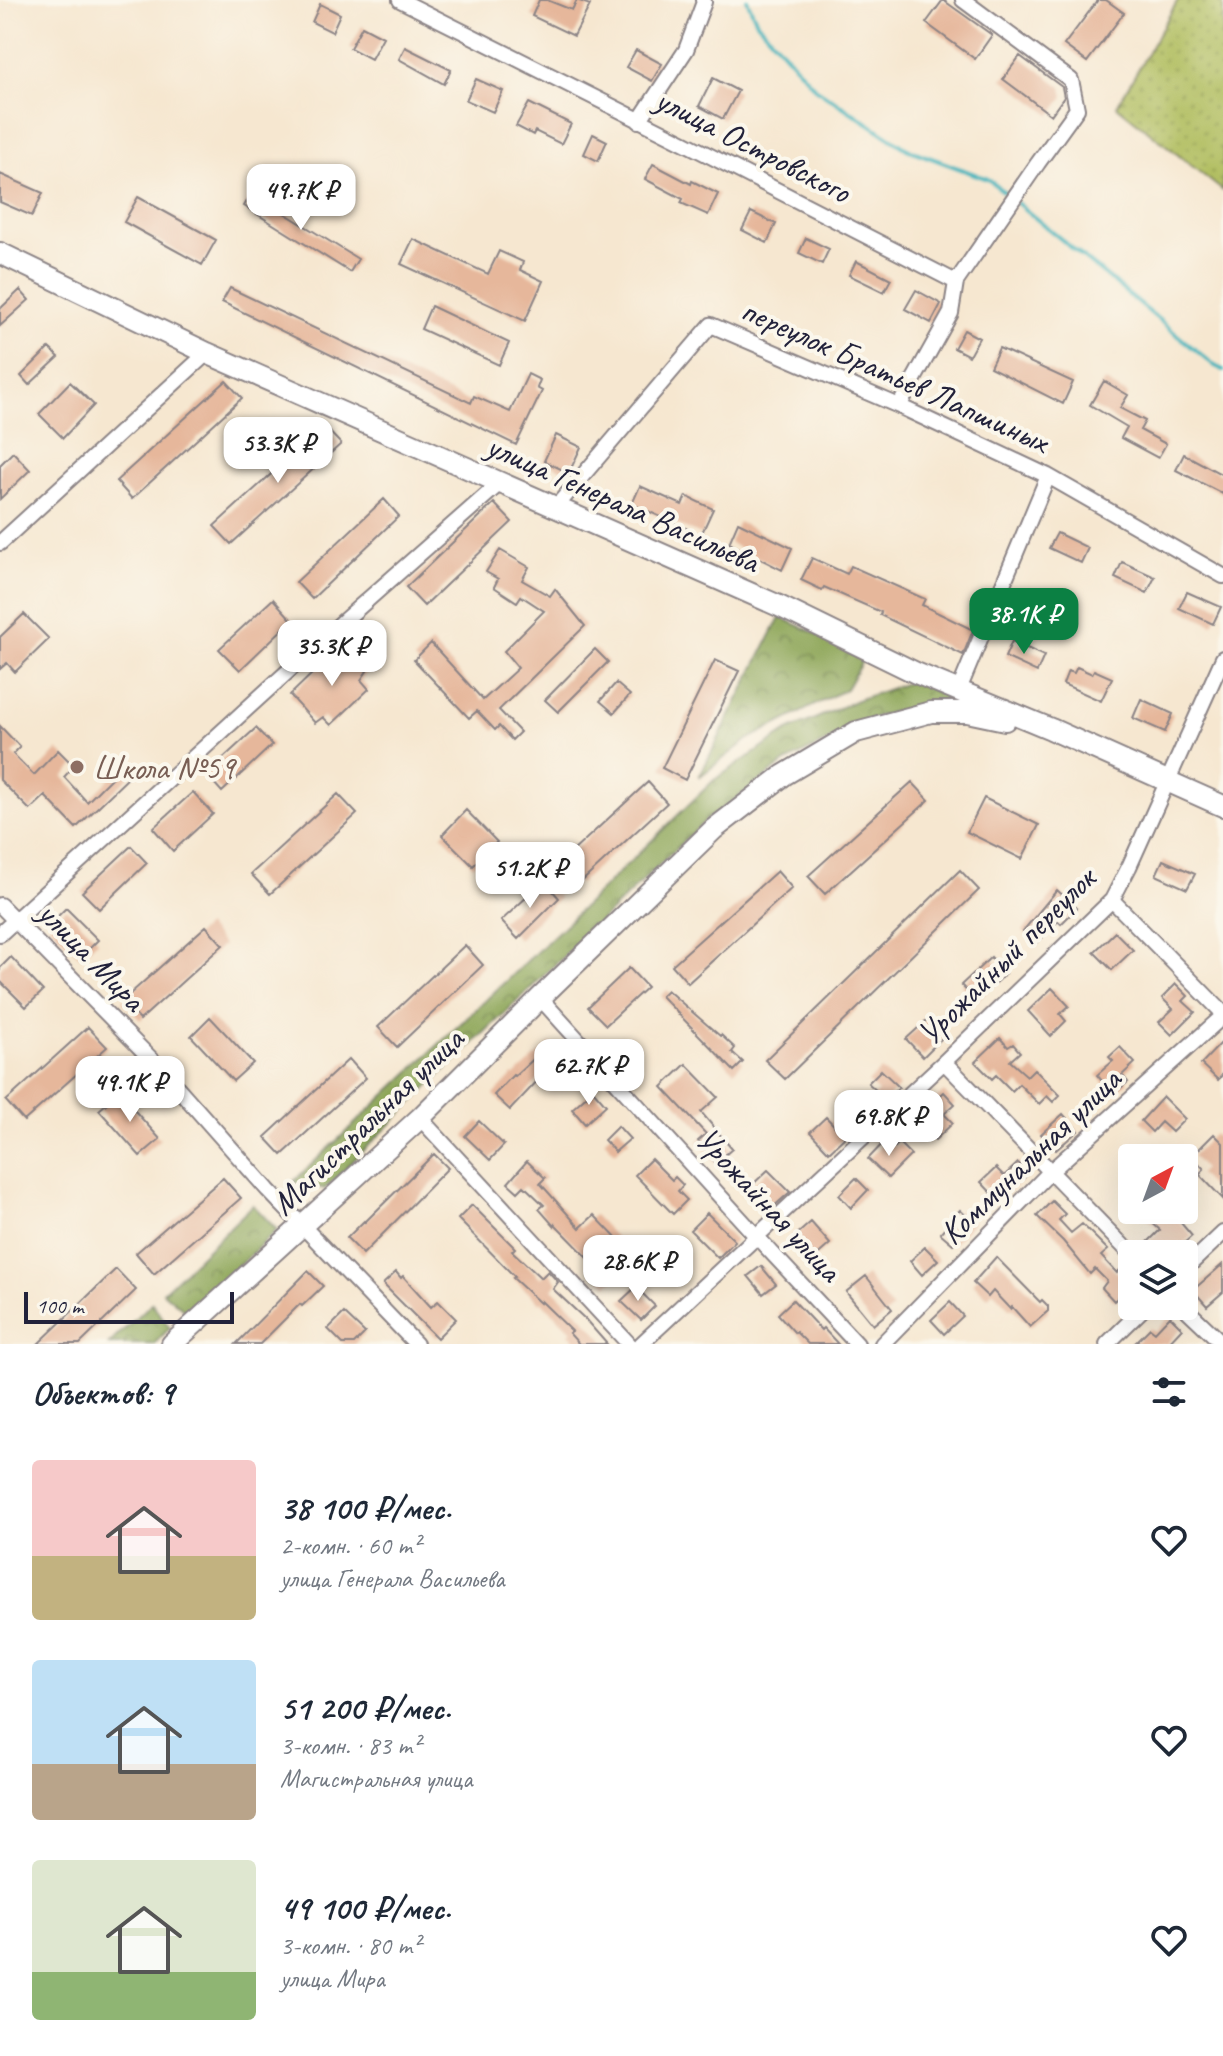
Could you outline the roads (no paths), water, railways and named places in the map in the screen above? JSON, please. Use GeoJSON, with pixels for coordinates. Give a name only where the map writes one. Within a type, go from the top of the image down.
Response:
{"type":"FeatureCollection","features":[{"type":"Feature","properties":{"kind":"main road","name":"улица Генерала Васильева"},"geometry":{"type":"LineString","coordinates":[[0,253],[207,353],[779,606],[958,692],[1051,729],[1223,806]]}},
{"type":"Feature","properties":{"kind":"main road","name":"Магистральная улица"},"geometry":{"type":"LineString","coordinates":[[180,1341],[420,1118],[714,829],[784,775],[856,732],[931,712],[967,712],[1051,729]]}},
{"type":"Feature","properties":{"kind":"street","name":"улица Островского"},"geometry":{"type":"LineString","coordinates":[[400,0],[956,282]]}},
{"type":"Feature","properties":{"kind":"street"},"geometry":{"type":"LineString","coordinates":[[639,121],[686,50],[703,0]]}},
{"type":"Feature","properties":{"kind":"street"},"geometry":{"type":"LineString","coordinates":[[899,406],[951,313],[956,282],[1077,109],[1071,80],[963,0]]}},
{"type":"Feature","properties":{"kind":"street","name":"переулок Братьев Лапшиных"},"geometry":{"type":"LineString","coordinates":[[555,508],[711,325],[899,406],[1048,476],[1223,576]]}},
{"type":"Feature","properties":{"kind":"street"},"geometry":{"type":"LineString","coordinates":[[0,543],[207,353]]}},
{"type":"Feature","properties":{"kind":"street"},"geometry":{"type":"LineString","coordinates":[[958,692],[1048,476]]}},
{"type":"Feature","properties":{"kind":"street"},"geometry":{"type":"LineString","coordinates":[[0,934],[330,633],[500,483]]}},
{"type":"Feature","properties":{"kind":"street","name":"Урожайный переулок"},"geometry":{"type":"LineString","coordinates":[[641,1344],[944,1062],[1112,900],[1223,658]]}},
{"type":"Feature","properties":{"kind":"street"},"geometry":{"type":"LineString","coordinates":[[1112,900],[1223,1015]]}},
{"type":"Feature","properties":{"kind":"street","name":"улица Мира"},"geometry":{"type":"LineString","coordinates":[[0,905],[161,1069],[268,1190],[416,1344]]}},
{"type":"Feature","properties":{"kind":"street","name":"Урожайная улица"},"geometry":{"type":"LineString","coordinates":[[540,998],[857,1344]]}},
{"type":"Feature","properties":{"kind":"street","name":"Коммунальная улица"},"geometry":{"type":"LineString","coordinates":[[882,1344],[1050,1172],[1223,1015]]}},
{"type":"Feature","properties":{"kind":"street"},"geometry":{"type":"LineString","coordinates":[[944,1062],[1118,1241]]}},
{"type":"Feature","properties":{"kind":"street"},"geometry":{"type":"LineString","coordinates":[[420,1118],[629,1344]]}},
{"type":"Feature","properties":{"kind":"street"},"geometry":{"type":"LineString","coordinates":[[1198,1257],[1223,1233]]}},
{"type":"Feature","properties":{"kind":"street"},"geometry":{"type":"LineString","coordinates":[[1107,1344],[1132,1320]]}},
{"type":"Feature","properties":{"kind":"street"},"geometry":{"type":"LineString","coordinates":[[1198,1320],[1223,1344]]}},
{"type":"Feature","properties":{"kind":"waterway"},"geometry":{"type":"LineString","coordinates":[[747,0],[757,22],[815,88],[907,149],[988,179],[1010,197]]}},
{"type":"Feature","properties":{"kind":"waterway"},"geometry":{"type":"LineString","coordinates":[[1017,203],[1223,370]]}},
{"type":"Feature","properties":{"kind":"place","name":"Школа №59"},"geometry":{"type":"Point","coordinates":[77,767]}}]}
